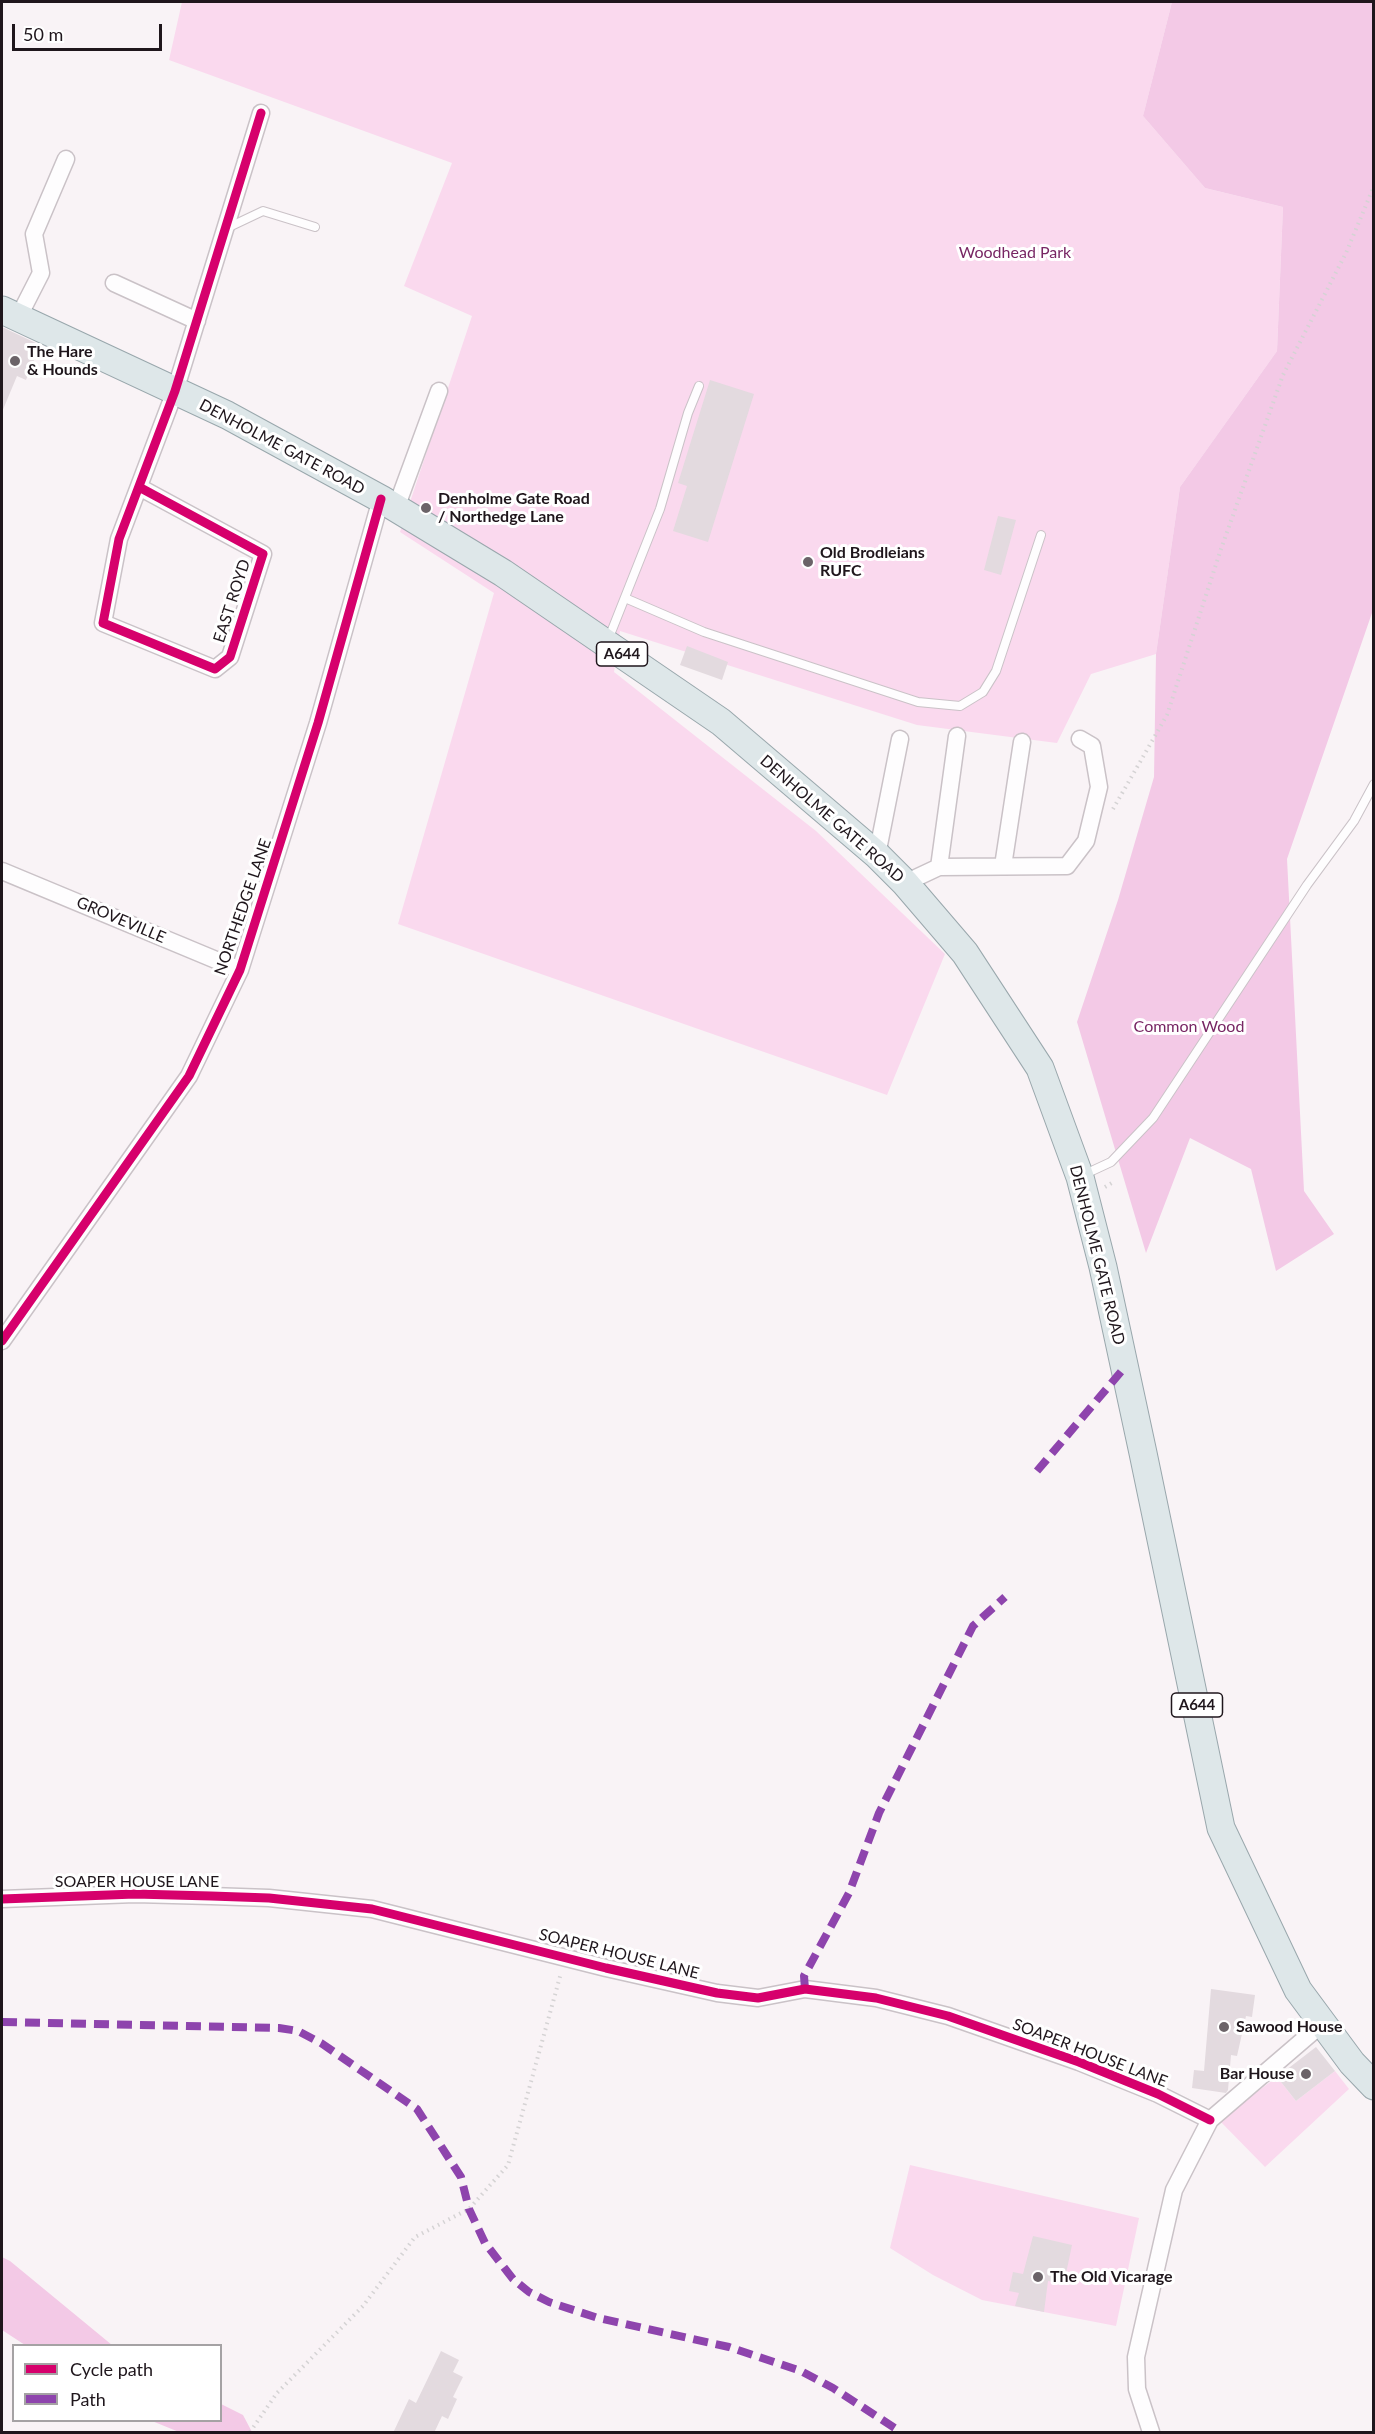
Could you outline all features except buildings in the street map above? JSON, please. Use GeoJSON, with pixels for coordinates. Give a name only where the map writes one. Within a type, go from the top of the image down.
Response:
{"type":"FeatureCollection","features":[{"type":"Feature","properties":{"kind":"main road","name":"DENHOLME GATE ROAD"},"geometry":{"type":"LineString","coordinates":[[10,314],[227,415],[388,504],[503,573],[721,723],[877,855],[905,883],[965,953],[1040,1068],[1080,1177],[1103,1267],[1146,1464],[1221,1828],[1298,1990],[1352,2063],[1374,2086]]}},
{"type":"Feature","properties":{"kind":"street"},"geometry":{"type":"LineString","coordinates":[[139,487],[175,391],[261,113]]}},
{"type":"Feature","properties":{"kind":"street"},"geometry":{"type":"LineString","coordinates":[[10,314],[41,273],[34,234],[66,159]]}},
{"type":"Feature","properties":{"kind":"street"},"geometry":{"type":"LineString","coordinates":[[114,283],[196,321]]}},
{"type":"Feature","properties":{"kind":"street","name":"NORTHEDGE LANE"},"geometry":{"type":"LineString","coordinates":[[2,1341],[189,1076],[240,970],[388,504],[439,391]]}},
{"type":"Feature","properties":{"kind":"street","name":"EAST ROYD"},"geometry":{"type":"LineString","coordinates":[[139,487],[262,554],[230,657],[215,669],[103,623],[119,539],[139,487]]}},
{"type":"Feature","properties":{"kind":"street"},"geometry":{"type":"LineString","coordinates":[[939,867],[957,736]]}},
{"type":"Feature","properties":{"kind":"street"},"geometry":{"type":"LineString","coordinates":[[877,855],[900,739]]}},
{"type":"Feature","properties":{"kind":"street"},"geometry":{"type":"LineString","coordinates":[[905,883],[939,867],[1067,866],[1086,841],[1099,787],[1092,746],[1080,739]]}},
{"type":"Feature","properties":{"kind":"street"},"geometry":{"type":"LineString","coordinates":[[1003,866],[1022,742]]}},
{"type":"Feature","properties":{"kind":"street","name":"GROVEVILLE"},"geometry":{"type":"LineString","coordinates":[[2,870],[240,970]]}},
{"type":"Feature","properties":{"kind":"street","name":"SOAPER HOUSE LANE"},"geometry":{"type":"LineString","coordinates":[[2,1899],[135,1894],[258,1898],[372,1909],[606,1968],[741,1997],[758,1998],[805,1989],[876,1998],[948,2016],[1079,2062],[1158,2094],[1210,2120]]}},
{"type":"Feature","properties":{"kind":"street"},"geometry":{"type":"LineString","coordinates":[[1151,2433],[1137,2389],[1136,2357],[1174,2190],[1210,2120],[1323,2023]]}},
{"type":"Feature","properties":{"kind":"lane"},"geometry":{"type":"LineString","coordinates":[[225,230],[263,211],[315,227]]}},
{"type":"Feature","properties":{"kind":"lane"},"geometry":{"type":"LineString","coordinates":[[607,643],[660,509],[688,413],[699,386]]}},
{"type":"Feature","properties":{"kind":"lane"},"geometry":{"type":"LineString","coordinates":[[625,598],[704,632],[918,702],[960,706],[983,692],[996,671],[1041,535]]}},
{"type":"Feature","properties":{"kind":"lane"},"geometry":{"type":"LineString","coordinates":[[1080,1177],[1110,1162],[1153,1118],[1307,885],[1354,821],[1374,784]]}},
{"type":"Feature","properties":{"kind":"path"},"geometry":{"type":"LineString","coordinates":[[1112,810],[1119,802],[1167,715],[1221,549],[1283,375],[1346,253],[1374,186]]}},
{"type":"Feature","properties":{"kind":"path"},"geometry":{"type":"LineString","coordinates":[[250,2433],[277,2393],[363,2306],[415,2237],[469,2209],[508,2164],[566,1957]]}},
{"type":"Feature","properties":{"kind":"green space","name":"Old Brodleians RUFC"},"geometry":{"type":"Polygon","coordinates":[[[182,2],[1172,2],[1143,116],[1205,188],[1283,207],[1277,351],[1180,487],[1156,654],[1091,674],[1057,743],[917,725],[620,631],[614,672],[816,831],[945,954],[887,1095],[398,924],[494,593],[400,532],[472,316],[404,286],[452,163],[169,60],[182,2]]]}},
{"type":"Feature","properties":{"kind":"green space","name":"Common Wood"},"geometry":{"type":"Polygon","coordinates":[[[1172,2],[1373,2],[1373,610],[1287,859],[1304,1191],[1334,1234],[1276,1271],[1251,1169],[1190,1138],[1146,1253],[1077,1022],[1118,900],[1154,777],[1156,654],[1180,487],[1277,351],[1283,207],[1205,188],[1143,116],[1172,2]]]}},
{"type":"Feature","properties":{"kind":"green space"},"geometry":{"type":"Polygon","coordinates":[[[1335,2071],[1349,2089],[1265,2167],[1219,2120],[1277,2077],[1296,2101],[1335,2071]]]}},
{"type":"Feature","properties":{"kind":"green space"},"geometry":{"type":"Polygon","coordinates":[[[910,2165],[1139,2218],[1116,2326],[982,2300],[933,2275],[890,2248],[910,2165]]]}},
{"type":"Feature","properties":{"kind":"green space"},"geometry":{"type":"Polygon","coordinates":[[[2,2257],[10,2261],[111,2344],[23,2344],[2,2330],[2,2257]]]}},
{"type":"Feature","properties":{"kind":"green space"},"geometry":{"type":"Polygon","coordinates":[[[222,2404],[243,2415],[252,2432],[179,2432],[154,2422],[222,2422],[222,2404]]]}},
{"type":"Feature","properties":{"kind":"marked path"},"geometry":{"type":"LineString","coordinates":[[1037,1471],[1125,1367]]}},
{"type":"Feature","properties":{"kind":"marked path"},"geometry":{"type":"LineString","coordinates":[[805,1989],[804,1976],[849,1893],[879,1813],[973,1626],[1005,1597]]}},
{"type":"Feature","properties":{"kind":"marked path"},"geometry":{"type":"LineString","coordinates":[[2,2022],[279,2028],[298,2031],[321,2043],[417,2109],[461,2177],[469,2209],[485,2243],[513,2279],[529,2292],[549,2302],[598,2318],[729,2347],[801,2371],[833,2388],[901,2432]]}},
{"type":"Feature","properties":{"kind":"cycle path"},"geometry":{"type":"LineString","coordinates":[[139,487],[263,554],[230,657],[215,669],[103,623],[119,539],[175,391],[261,113]]}},
{"type":"Feature","properties":{"kind":"cycle path"},"geometry":{"type":"LineString","coordinates":[[2,1341],[189,1076],[240,970],[318,723],[381,499]]}},
{"type":"Feature","properties":{"kind":"cycle path"},"geometry":{"type":"LineString","coordinates":[[2,1899],[135,1894],[211,1896],[269,1898],[372,1909],[606,1968],[717,1993],[758,1998],[805,1989],[876,1998],[948,2016],[1079,2062],[1158,2094],[1210,2120]]}},
{"type":"Feature","properties":{"kind":"place","name":"The Hare & Hounds"},"geometry":{"type":"Point","coordinates":[15,361]}},
{"type":"Feature","properties":{"kind":"place","name":"Denholme Gate Road / Northedge Lane"},"geometry":{"type":"Point","coordinates":[426,508]}},
{"type":"Feature","properties":{"kind":"place","name":"Old Brodleians RUFC"},"geometry":{"type":"Point","coordinates":[808,562]}},
{"type":"Feature","properties":{"kind":"place","name":"Sawood House"},"geometry":{"type":"Point","coordinates":[1224,2027]}},
{"type":"Feature","properties":{"kind":"place","name":"Bar House"},"geometry":{"type":"Point","coordinates":[1306,2074]}},
{"type":"Feature","properties":{"kind":"place","name":"The Old Vicarage"},"geometry":{"type":"Point","coordinates":[1038,2277]}},
{"type":"Feature","properties":{"kind":"park label","name":"Woodhead Park"},"geometry":{"type":"Point","coordinates":[1015,253]}}]}
